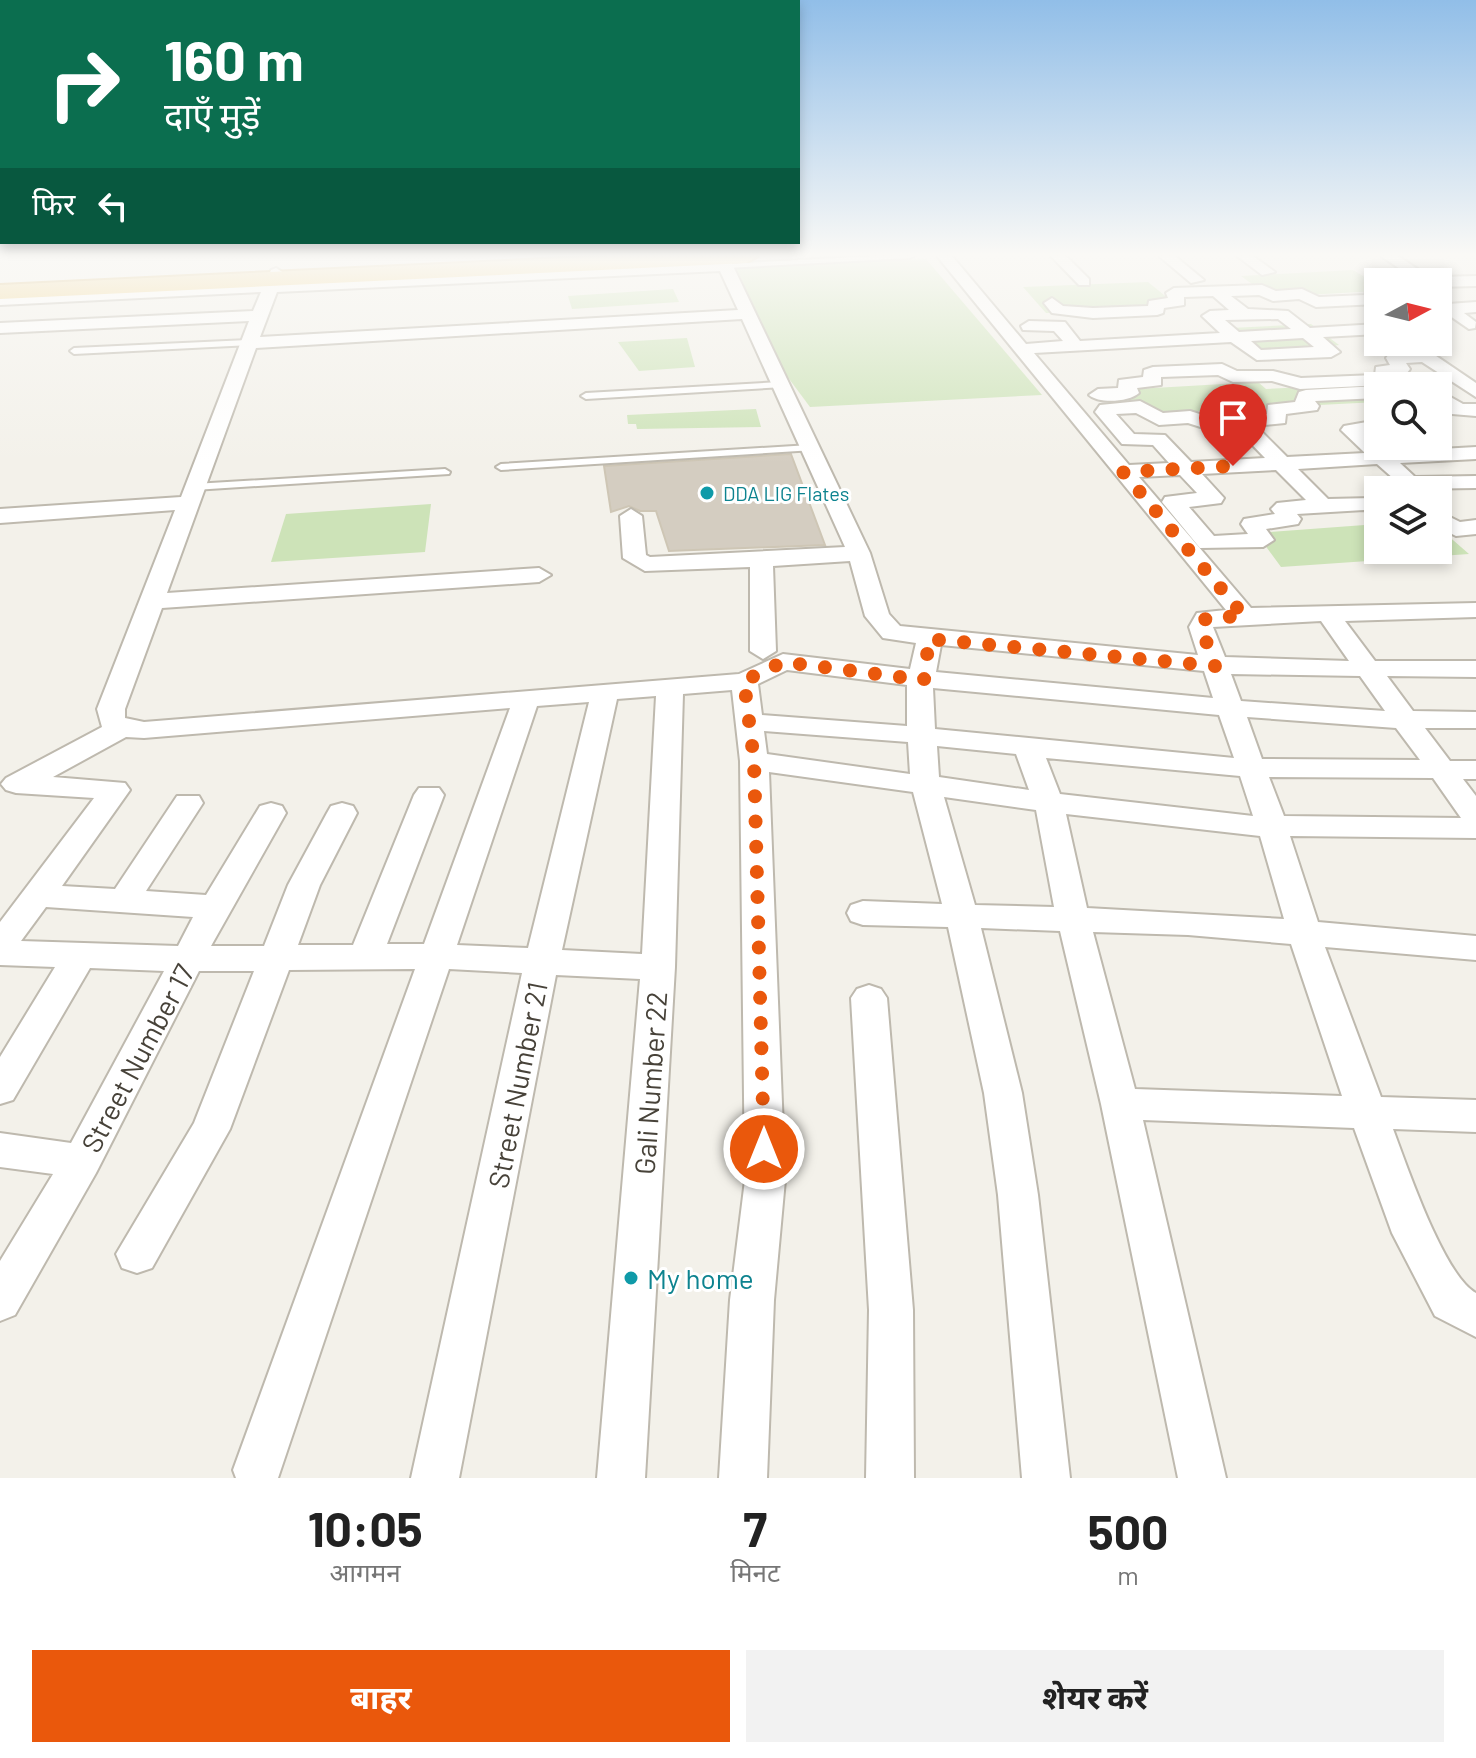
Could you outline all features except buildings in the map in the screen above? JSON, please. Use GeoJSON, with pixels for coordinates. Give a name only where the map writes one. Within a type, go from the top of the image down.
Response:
{"type":"FeatureCollection","features":[{"type":"Feature","properties":{"kind":"street"},"geometry":{"type":"LineString","coordinates":[[0,328],[65,325]]}},
{"type":"Feature","properties":{"kind":"street"},"geometry":{"type":"LineString","coordinates":[[121,728],[112,721],[111,709],[255,325]]}},
{"type":"Feature","properties":{"kind":"street"},"geometry":{"type":"LineString","coordinates":[[248,343],[561,325]]}},
{"type":"Feature","properties":{"kind":"street"},"geometry":{"type":"LineString","coordinates":[[578,325],[578,344]]}},
{"type":"Feature","properties":{"kind":"street"},"geometry":{"type":"LineString","coordinates":[[752,325],[859,553],[883,626],[892,633],[1215,666],[1369,671],[1476,669]]}},
{"type":"Feature","properties":{"kind":"street"},"geometry":{"type":"LineString","coordinates":[[1001,325],[1244,616]]}},
{"type":"Feature","properties":{"kind":"street"},"geometry":{"type":"LineString","coordinates":[[1136,325],[1184,370]]}},
{"type":"Feature","properties":{"kind":"street"},"geometry":{"type":"LineString","coordinates":[[1221,325],[1257,355],[1331,352],[1287,325]]}},
{"type":"Feature","properties":{"kind":"street"},"geometry":{"type":"LineString","coordinates":[[1230,325],[1236,337]]}},
{"type":"Feature","properties":{"kind":"street"},"geometry":{"type":"LineString","coordinates":[[1021,349],[1068,350],[1236,337],[1258,348],[1311,344],[1294,325]]}},
{"type":"Feature","properties":{"kind":"street"},"geometry":{"type":"LineString","coordinates":[[1303,333],[1364,327]]}},
{"type":"Feature","properties":{"kind":"street"},"geometry":{"type":"LineString","coordinates":[[1036,328],[1093,364]]}},
{"type":"Feature","properties":{"kind":"street"},"geometry":{"type":"LineString","coordinates":[[1298,354],[1364,407]]}},
{"type":"Feature","properties":{"kind":"street"},"geometry":{"type":"LineString","coordinates":[[1364,503],[1285,508],[1282,509],[1290,519],[1252,524],[1263,540],[1208,543],[1173,502],[1213,498],[1158,439],[1129,440],[1105,410],[1140,407],[1159,419],[1190,417],[1207,423],[1280,419],[1273,410],[1308,407],[1302,397],[1386,379],[1382,371],[1407,373],[1395,358],[1425,357],[1476,391]]}},
{"type":"Feature","properties":{"kind":"street"},"geometry":{"type":"LineString","coordinates":[[1097,395],[1130,393],[1125,384],[1155,381],[1150,372],[1222,369],[1233,377],[1273,376],[1289,384],[1364,390]]}},
{"type":"Feature","properties":{"kind":"street"},"geometry":{"type":"LineString","coordinates":[[1452,406],[1459,410],[1476,410]]}},
{"type":"Feature","properties":{"kind":"street"},"geometry":{"type":"LineString","coordinates":[[1240,421],[1323,506]]}},
{"type":"Feature","properties":{"kind":"street"},"geometry":{"type":"LineString","coordinates":[[1364,428],[1351,430],[1364,439]]}},
{"type":"Feature","properties":{"kind":"street"},"geometry":{"type":"LineString","coordinates":[[1123,472],[1281,463],[1364,453]]}},
{"type":"Feature","properties":{"kind":"street"},"geometry":{"type":"LineString","coordinates":[[1396,460],[1414,473],[1470,469],[1462,453]]}},
{"type":"Feature","properties":{"kind":"street"},"geometry":{"type":"LineString","coordinates":[[1391,460],[1410,483],[1466,482],[1476,500]]}},
{"type":"Feature","properties":{"kind":"street"},"geometry":{"type":"LineString","coordinates":[[0,516],[190,495]]}},
{"type":"Feature","properties":{"kind":"street"},"geometry":{"type":"LineString","coordinates":[[631,516],[635,558],[645,564],[859,553]]}},
{"type":"Feature","properties":{"kind":"street"},"geometry":{"type":"LineString","coordinates":[[1452,527],[1476,527]]}},
{"type":"Feature","properties":{"kind":"street"},"geometry":{"type":"LineString","coordinates":[[743,1478],[752,1300],[765,1180],[754,761],[750,722],[761,560]]}},
{"type":"Feature","properties":{"kind":"street"},"geometry":{"type":"LineString","coordinates":[[151,601],[539,575]]}},
{"type":"Feature","properties":{"kind":"street"},"geometry":{"type":"LineString","coordinates":[[1476,610],[1206,618],[1201,627],[1272,826],[1323,995],[1413,1233],[1450,1302],[1476,1316]]}},
{"type":"Feature","properties":{"kind":"street"},"geometry":{"type":"LineString","coordinates":[[1327,613],[1476,817]]}},
{"type":"Feature","properties":{"kind":"street"},"geometry":{"type":"LineString","coordinates":[[929,639],[924,680],[919,692],[925,783],[961,914],[1003,1093],[1018,1195],[1046,1478]]}},
{"type":"Feature","properties":{"kind":"street"},"geometry":{"type":"LineString","coordinates":[[9,783],[121,728],[144,730],[670,687],[783,662],[924,680],[1228,708],[1403,719],[1476,720]]}},
{"type":"Feature","properties":{"kind":"street","name":"Gali Number 22"},"geometry":{"type":"LineString","coordinates":[[621,1478],[658,967],[670,687]]}},
{"type":"Feature","properties":{"kind":"street","name":"Street Number 21"},"geometry":{"type":"LineString","coordinates":[[435,1478],[542,961],[605,693]]}},
{"type":"Feature","properties":{"kind":"street"},"geometry":{"type":"LineString","coordinates":[[257,1470],[526,700]]}},
{"type":"Feature","properties":{"kind":"street"},"geometry":{"type":"LineString","coordinates":[[750,722],[921,736],[1210,767],[1476,770]]}},
{"type":"Feature","properties":{"kind":"street"},"geometry":{"type":"LineString","coordinates":[[1028,749],[1048,801],[1073,918],[1120,1104],[1202,1478]]}},
{"type":"Feature","properties":{"kind":"street"},"geometry":{"type":"LineString","coordinates":[[754,761],[1164,818],[1272,826],[1476,828]]}},
{"type":"Feature","properties":{"kind":"street"},"geometry":{"type":"LineString","coordinates":[[0,946],[115,790],[9,783]]}},
{"type":"Feature","properties":{"kind":"street"},"geometry":{"type":"LineString","coordinates":[[364,959],[429,795]]}},
{"type":"Feature","properties":{"kind":"street"},"geometry":{"type":"LineString","coordinates":[[122,903],[188,803]]}},
{"type":"Feature","properties":{"kind":"street","name":"Street Number 17"},"geometry":{"type":"LineString","coordinates":[[0,1301],[82,1161],[215,907],[271,813]]}},
{"type":"Feature","properties":{"kind":"street"},"geometry":{"type":"LineString","coordinates":[[137,1254],[211,1129],[304,885],[342,813]]}},
{"type":"Feature","properties":{"kind":"street"},"geometry":{"type":"LineString","coordinates":[[35,895],[215,907]]}},
{"type":"Feature","properties":{"kind":"street"},"geometry":{"type":"LineString","coordinates":[[863,913],[1188,923],[1476,948]]}},
{"type":"Feature","properties":{"kind":"street"},"geometry":{"type":"LineString","coordinates":[[0,953],[190,959],[435,956],[658,967]]}},
{"type":"Feature","properties":{"kind":"street"},"geometry":{"type":"LineString","coordinates":[[0,1089],[81,954]]}},
{"type":"Feature","properties":{"kind":"street"},"geometry":{"type":"LineString","coordinates":[[869,998],[891,1310],[890,1478]]}},
{"type":"Feature","properties":{"kind":"street"},"geometry":{"type":"LineString","coordinates":[[1120,1104],[1476,1116]]}},
{"type":"Feature","properties":{"kind":"street"},"geometry":{"type":"LineString","coordinates":[[0,1150],[82,1161]]}},
{"type":"Feature","properties":{"kind":"lane"},"geometry":{"type":"LineString","coordinates":[[74,351],[248,343]]}},
{"type":"Feature","properties":{"kind":"lane"},"geometry":{"type":"LineString","coordinates":[[586,396],[780,385]]}},
{"type":"Feature","properties":{"kind":"lane"},"geometry":{"type":"LineString","coordinates":[[501,467],[810,448]]}},
{"type":"Feature","properties":{"kind":"lane"},"geometry":{"type":"LineString","coordinates":[[190,495],[445,472]]}},
{"type":"Feature","properties":{"kind":"green space"},"geometry":{"type":"Polygon","coordinates":[[[761,325],[982,325],[1042,395],[810,407],[778,364],[761,325]]]}},
{"type":"Feature","properties":{"kind":"green space"},"geometry":{"type":"Polygon","coordinates":[[[1312,325],[1339,345],[1265,357],[1230,328],[1312,325]]]}},
{"type":"Feature","properties":{"kind":"green space"},"geometry":{"type":"Polygon","coordinates":[[[687,338],[695,367],[639,371],[618,342],[687,338]]]}},
{"type":"Feature","properties":{"kind":"green space"},"geometry":{"type":"Polygon","coordinates":[[[1258,382],[1266,389],[1364,384],[1364,403],[1142,414],[1119,390],[1258,382]]]}},
{"type":"Feature","properties":{"kind":"green space"},"geometry":{"type":"Polygon","coordinates":[[[756,409],[761,427],[637,429],[636,424],[628,424],[627,415],[756,409]]]}},
{"type":"Feature","properties":{"kind":"green space"},"geometry":{"type":"Polygon","coordinates":[[[431,504],[425,552],[271,562],[286,514],[431,504]]]}},
{"type":"Feature","properties":{"kind":"green space"},"geometry":{"type":"Polygon","coordinates":[[[1364,525],[1364,561],[1281,567],[1256,533],[1364,525]]]}},
{"type":"Feature","properties":{"kind":"green space"},"geometry":{"type":"Polygon","coordinates":[[[1452,539],[1469,554],[1452,555],[1452,539]]]}},
{"type":"Feature","properties":{"kind":"place","name":"DDA LIG Flates"},"geometry":{"type":"Point","coordinates":[707,493]}},
{"type":"Feature","properties":{"kind":"place","name":"My home"},"geometry":{"type":"Point","coordinates":[631,1278]}},
{"type":"Feature","properties":{"kind":"route"},"geometry":{"type":"LineString","coordinates":[[764,1149],[754,761],[744,681],[783,662],[924,680],[929,639],[1215,666],[1201,627],[1206,618],[1244,616],[1123,472],[1233,466]]}}]}
